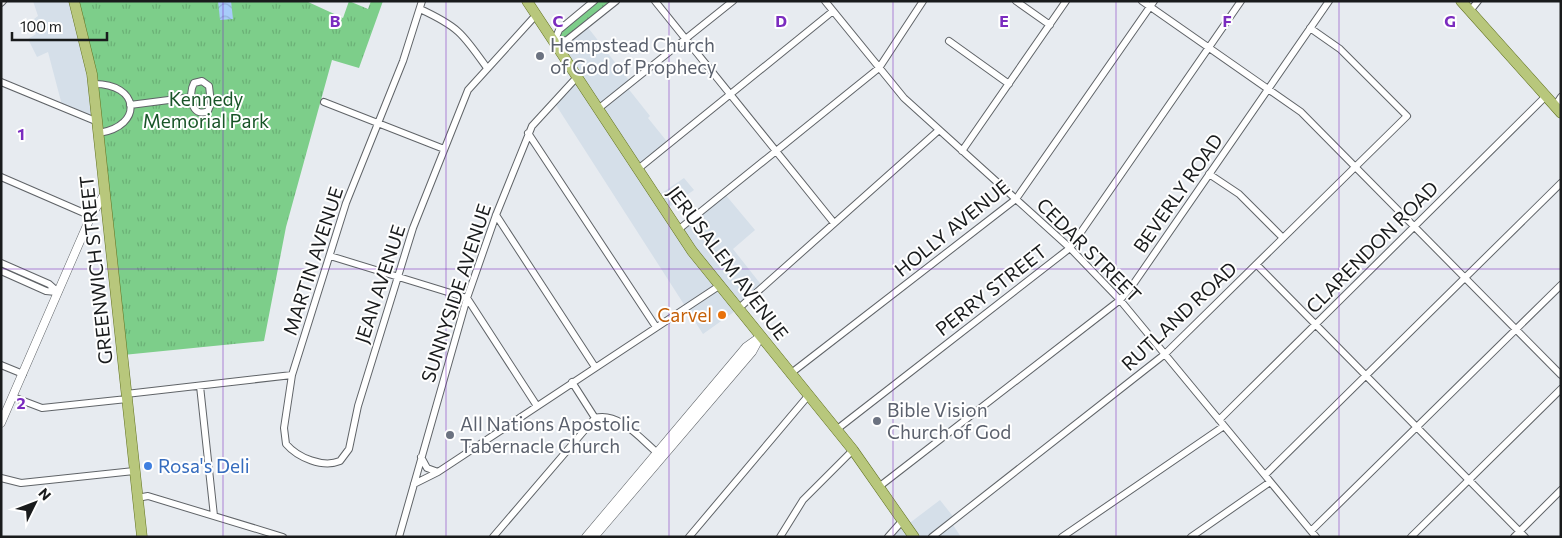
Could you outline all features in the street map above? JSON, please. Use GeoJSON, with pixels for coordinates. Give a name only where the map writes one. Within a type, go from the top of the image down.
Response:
{"type":"FeatureCollection","features":[{"type":"Feature","properties":{"kind":"main road","name":"GREENWICH STREET"},"geometry":{"type":"LineString","coordinates":[[74,1],[84,33],[93,84],[142,537]]}},
{"type":"Feature","properties":{"kind":"main road","name":"JERUSALEM AVENUE"},"geometry":{"type":"LineString","coordinates":[[527,1],[678,230],[719,286],[853,450],[914,537]]}},
{"type":"Feature","properties":{"kind":"main road"},"geometry":{"type":"LineString","coordinates":[[1461,1],[1546,96],[1559,105]]}},
{"type":"Feature","properties":{"kind":"street","name":"MARTIN AVENUE"},"geometry":{"type":"LineString","coordinates":[[292,375],[346,203],[410,40],[422,1]]}},
{"type":"Feature","properties":{"kind":"street"},"geometry":{"type":"LineString","coordinates":[[554,42],[559,30],[594,1]]}},
{"type":"Feature","properties":{"kind":"street"},"geometry":{"type":"LineString","coordinates":[[554,42],[567,40],[616,1]]}},
{"type":"Feature","properties":{"kind":"street"},"geometry":{"type":"LineString","coordinates":[[655,1],[834,224]]}},
{"type":"Feature","properties":{"kind":"street"},"geometry":{"type":"LineString","coordinates":[[598,110],[733,1]]}},
{"type":"Feature","properties":{"kind":"street","name":"CEDAR STREET"},"geometry":{"type":"LineString","coordinates":[[824,1],[904,98],[1070,248],[1120,300],[1316,537]]}},
{"type":"Feature","properties":{"kind":"street"},"geometry":{"type":"LineString","coordinates":[[638,169],[731,95],[831,10],[835,1]]}},
{"type":"Feature","properties":{"kind":"street"},"geometry":{"type":"LineString","coordinates":[[678,230],[879,68],[923,1]]}},
{"type":"Feature","properties":{"kind":"street"},"geometry":{"type":"LineString","coordinates":[[1016,1],[1050,25]]}},
{"type":"Feature","properties":{"kind":"street"},"geometry":{"type":"LineString","coordinates":[[962,151],[1066,1]]}},
{"type":"Feature","properties":{"kind":"street"},"geometry":{"type":"LineString","coordinates":[[1142,1],[1152,4],[1209,48],[1301,112],[1561,375]]}},
{"type":"Feature","properties":{"kind":"street","name":"PERRY STREET"},"geometry":{"type":"LineString","coordinates":[[836,430],[1070,248],[1241,1]]}},
{"type":"Feature","properties":{"kind":"street","name":"BEVERLY ROAD"},"geometry":{"type":"LineString","coordinates":[[880,486],[1120,300],[1132,286],[1329,1]]}},
{"type":"Feature","properties":{"kind":"street"},"geometry":{"type":"LineString","coordinates":[[1470,11],[1478,1]]}},
{"type":"Feature","properties":{"kind":"street","name":"HOLLY AVENUE"},"geometry":{"type":"LineString","coordinates":[[790,374],[1016,199],[1152,4]]}},
{"type":"Feature","properties":{"kind":"street"},"geometry":{"type":"LineString","coordinates":[[420,9],[448,22],[462,33],[487,68]]}},
{"type":"Feature","properties":{"kind":"street","name":"JEAN AVENUE"},"geometry":{"type":"LineString","coordinates":[[292,375],[284,428],[286,444],[297,454],[323,464],[340,462],[349,449],[358,406],[414,228],[468,90],[536,15]]}},
{"type":"Feature","properties":{"kind":"street","name":"RUTLAND ROAD"},"geometry":{"type":"LineString","coordinates":[[932,537],[1165,354],[1407,116],[1340,48],[1310,28]]}},
{"type":"Feature","properties":{"kind":"street"},"geometry":{"type":"LineString","coordinates":[[949,41],[1009,84]]}},
{"type":"Feature","properties":{"kind":"street","name":"SUNNYSIDE AVENUE"},"geometry":{"type":"LineString","coordinates":[[399,537],[466,298],[496,215],[528,133],[534,123],[577,77]]}},
{"type":"Feature","properties":{"kind":"street"},"geometry":{"type":"LineString","coordinates":[[199,81],[205,82],[210,89],[210,109],[203,113],[197,112],[193,108],[192,97],[191,89],[194,84],[199,81]]}},
{"type":"Feature","properties":{"kind":"street"},"geometry":{"type":"LineString","coordinates":[[1,82],[98,128],[115,130],[122,126],[126,120],[130,105],[128,98],[118,87],[112,84],[93,84]]}},
{"type":"Feature","properties":{"kind":"street","name":"CLARENDON ROAD"},"geometry":{"type":"LineString","coordinates":[[1219,420],[1546,96]]}},
{"type":"Feature","properties":{"kind":"street"},"geometry":{"type":"LineString","coordinates":[[130,105],[192,97]]}},
{"type":"Feature","properties":{"kind":"street"},"geometry":{"type":"LineString","coordinates":[[324,102],[444,149]]}},
{"type":"Feature","properties":{"kind":"street"},"geometry":{"type":"LineString","coordinates":[[738,309],[939,130]]}},
{"type":"Feature","properties":{"kind":"street"},"geometry":{"type":"LineString","coordinates":[[528,133],[656,328]]}},
{"type":"Feature","properties":{"kind":"street"},"geometry":{"type":"LineString","coordinates":[[1209,174],[1238,194],[1283,238]]}},
{"type":"Feature","properties":{"kind":"street"},"geometry":{"type":"LineString","coordinates":[[1,177],[91,216]]}},
{"type":"Feature","properties":{"kind":"street"},"geometry":{"type":"LineString","coordinates":[[1264,475],[1561,182]]}},
{"type":"Feature","properties":{"kind":"street"},"geometry":{"type":"LineString","coordinates":[[1,423],[91,216],[105,194]]}},
{"type":"Feature","properties":{"kind":"street"},"geometry":{"type":"LineString","coordinates":[[496,215],[595,367]]}},
{"type":"Feature","properties":{"kind":"street"},"geometry":{"type":"LineString","coordinates":[[330,256],[466,298],[536,406]]}},
{"type":"Feature","properties":{"kind":"street"},"geometry":{"type":"LineString","coordinates":[[1,263],[49,284],[58,292]]}},
{"type":"Feature","properties":{"kind":"street"},"geometry":{"type":"LineString","coordinates":[[1257,265],[1526,537]]}},
{"type":"Feature","properties":{"kind":"street"},"geometry":{"type":"LineString","coordinates":[[1,271],[46,291],[58,292]]}},
{"type":"Feature","properties":{"kind":"street"},"geometry":{"type":"LineString","coordinates":[[1311,531],[1561,285]]}},
{"type":"Feature","properties":{"kind":"street"},"geometry":{"type":"LineString","coordinates":[[414,484],[438,472],[719,286]]}},
{"type":"Feature","properties":{"kind":"street"},"geometry":{"type":"LineString","coordinates":[[586,537],[599,526],[711,395],[746,347],[760,337]]}},
{"type":"Feature","properties":{"kind":"street"},"geometry":{"type":"LineString","coordinates":[[1,365],[23,374]]}},
{"type":"Feature","properties":{"kind":"street"},"geometry":{"type":"LineString","coordinates":[[13,398],[42,408],[292,375]]}},
{"type":"Feature","properties":{"kind":"street"},"geometry":{"type":"LineString","coordinates":[[572,382],[595,418]]}},
{"type":"Feature","properties":{"kind":"street"},"geometry":{"type":"LineString","coordinates":[[200,386],[214,516]]}},
{"type":"Feature","properties":{"kind":"street"},"geometry":{"type":"LineString","coordinates":[[1411,537],[1561,389]]}},
{"type":"Feature","properties":{"kind":"street"},"geometry":{"type":"LineString","coordinates":[[688,537],[808,396]]}},
{"type":"Feature","properties":{"kind":"street"},"geometry":{"type":"LineString","coordinates":[[493,537],[595,418],[607,416],[618,421],[659,455]]}},
{"type":"Feature","properties":{"kind":"street"},"geometry":{"type":"LineString","coordinates":[[1062,537],[1224,426]]}},
{"type":"Feature","properties":{"kind":"street"},"geometry":{"type":"LineString","coordinates":[[780,537],[803,500],[853,450]]}},
{"type":"Feature","properties":{"kind":"street"},"geometry":{"type":"LineString","coordinates":[[421,458],[427,468],[438,472]]}},
{"type":"Feature","properties":{"kind":"street"},"geometry":{"type":"LineString","coordinates":[[1,478],[21,484],[134,471]]}},
{"type":"Feature","properties":{"kind":"street"},"geometry":{"type":"LineString","coordinates":[[1190,537],[1270,482]]}},
{"type":"Feature","properties":{"kind":"street"},"geometry":{"type":"LineString","coordinates":[[1514,537],[1561,490]]}},
{"type":"Feature","properties":{"kind":"street"},"geometry":{"type":"LineString","coordinates":[[137,498],[148,496],[283,537]]}},
{"type":"Feature","properties":{"kind":"street"},"geometry":{"type":"LineString","coordinates":[[888,537],[903,520]]}},
{"type":"Feature","properties":{"kind":"street"},"geometry":{"type":"LineString","coordinates":[[594,537],[599,526]]}},
{"type":"Feature","properties":{"kind":"shaded area"},"geometry":{"type":"Polygon","coordinates":[[[33,1],[74,1],[98,122],[63,109],[48,52],[37,57],[28,39],[36,34],[30,22],[38,16],[33,1]]]}},
{"type":"Feature","properties":{"kind":"shaded area"},"geometry":{"type":"Polygon","coordinates":[[[586,25],[631,83],[627,87],[669,144],[638,169],[656,197],[684,178],[694,190],[665,210],[678,229],[724,193],[755,230],[733,249],[763,287],[738,309],[703,334],[554,102],[577,77],[554,42],[586,25]]]}},
{"type":"Feature","properties":{"kind":"shaded area"},"geometry":{"type":"Polygon","coordinates":[[[940,500],[955,519],[951,522],[961,537],[888,537],[903,520],[907,525],[940,500]]]}},
{"type":"Feature","properties":{"kind":"green space","name":"Kennedy Memorial Park"},"geometry":{"type":"Polygon","coordinates":[[[74,1],[306,1],[343,18],[349,1],[368,9],[371,1],[383,1],[359,68],[332,60],[286,227],[264,341],[123,355],[92,74],[74,1]]]}},
{"type":"Feature","properties":{"kind":"green space"},"geometry":{"type":"Polygon","coordinates":[[[594,1],[616,1],[567,40],[554,42],[559,30],[594,1]]]}},
{"type":"Feature","properties":{"kind":"water"},"geometry":{"type":"Polygon","coordinates":[[[218,1],[231,1],[233,19],[220,20],[218,1]]]}},
{"type":"Feature","properties":{"kind":"place","name":"Hempstead Church of God of Prophecy"},"geometry":{"type":"Point","coordinates":[540,56]}},
{"type":"Feature","properties":{"kind":"place","name":"Carvel"},"geometry":{"type":"Point","coordinates":[722,315]}},
{"type":"Feature","properties":{"kind":"place","name":"Bible Vision Church of God"},"geometry":{"type":"Point","coordinates":[877,421]}},
{"type":"Feature","properties":{"kind":"place","name":"All Nations Apostolic Tabernacle Church"},"geometry":{"type":"Point","coordinates":[450,435]}},
{"type":"Feature","properties":{"kind":"place","name":"Rosa's Deli"},"geometry":{"type":"Point","coordinates":[148,466]}}]}
